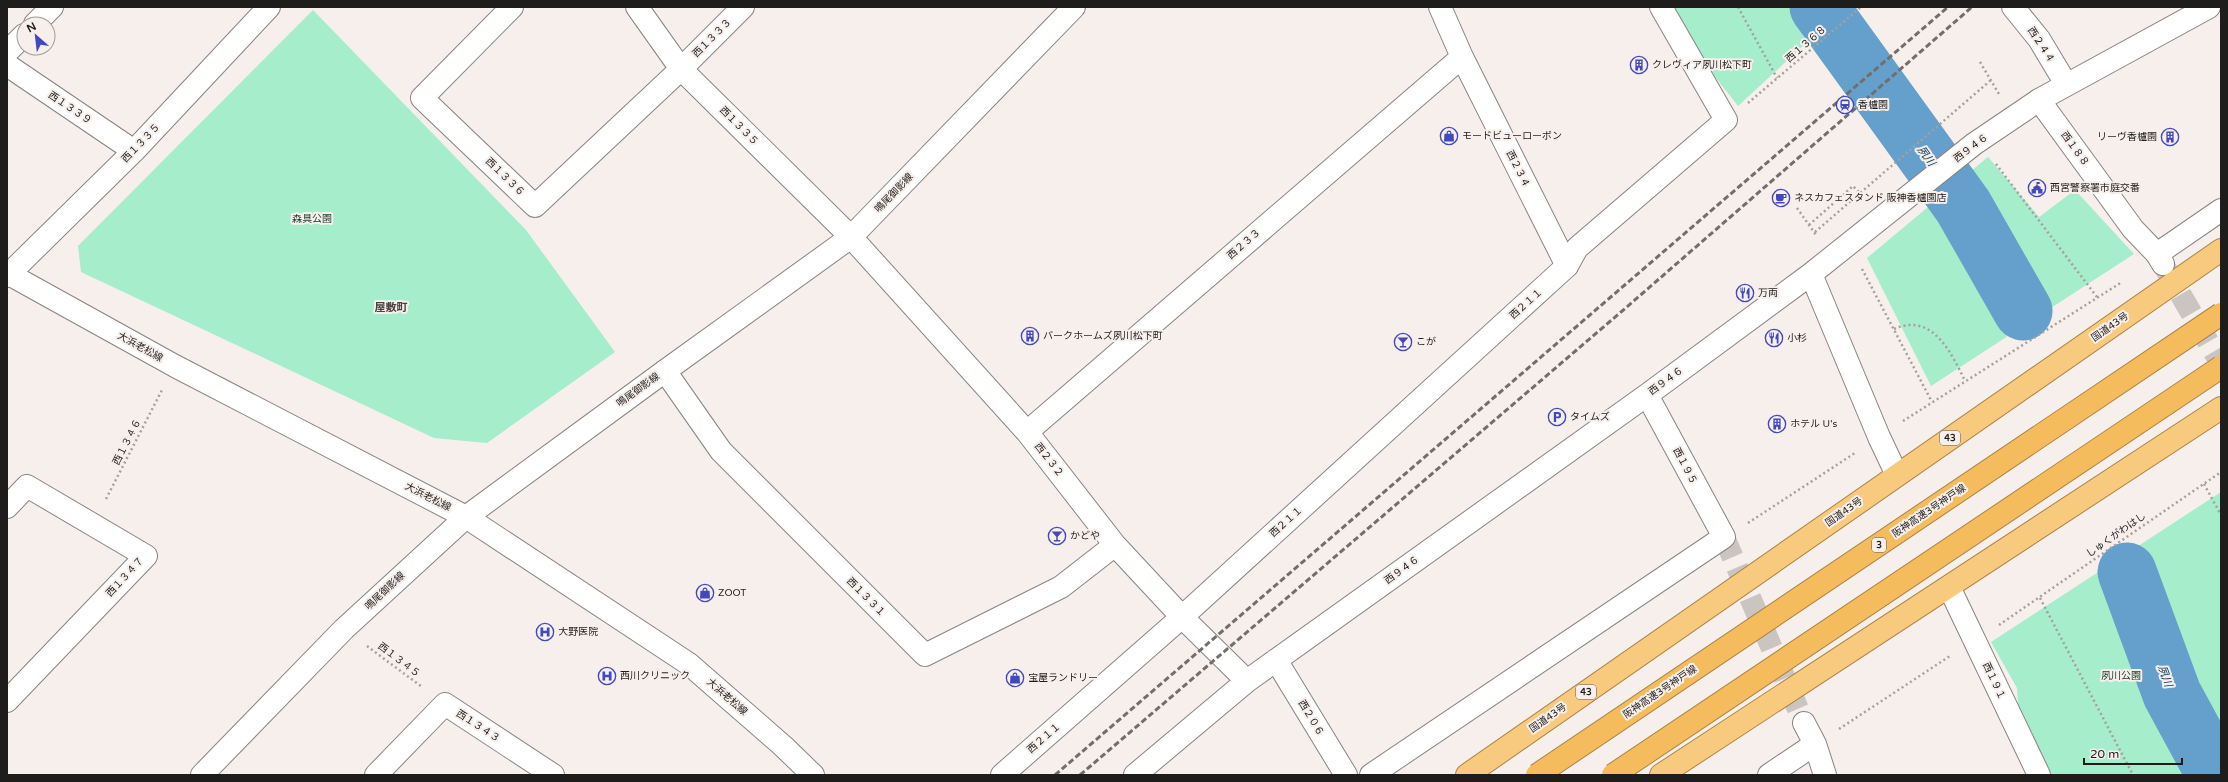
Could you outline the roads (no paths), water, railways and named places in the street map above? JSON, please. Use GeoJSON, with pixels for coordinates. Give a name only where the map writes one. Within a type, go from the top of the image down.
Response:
{"type":"FeatureCollection","features":[{"type":"Feature","properties":{"kind":"highway","name":"国道43号"},"geometry":{"type":"LineString","coordinates":[[1467,775],[2221,250]]}},
{"type":"Feature","properties":{"kind":"highway","name":"阪神高速3号神戸線"},"geometry":{"type":"LineString","coordinates":[[1537,775],[2221,314]]}},
{"type":"Feature","properties":{"kind":"highway"},"geometry":{"type":"LineString","coordinates":[[1613,775],[2221,367]]}},
{"type":"Feature","properties":{"kind":"highway"},"geometry":{"type":"LineString","coordinates":[[1661,775],[2221,408]]}},
{"type":"Feature","properties":{"kind":"street"},"geometry":{"type":"LineString","coordinates":[[43,16],[52,7]]}},
{"type":"Feature","properties":{"kind":"street","name":"西１３３５"},"geometry":{"type":"LineString","coordinates":[[8,275],[134,151],[269,7]]}},
{"type":"Feature","properties":{"kind":"street","name":"西１３３６"},"geometry":{"type":"LineString","coordinates":[[512,7],[422,98],[535,206],[681,69]]}},
{"type":"Feature","properties":{"kind":"street","name":"西１３３５"},"geometry":{"type":"LineString","coordinates":[[637,7],[681,69],[852,237]]}},
{"type":"Feature","properties":{"kind":"street","name":"西１３３３"},"geometry":{"type":"LineString","coordinates":[[681,69],[743,7]]}},
{"type":"Feature","properties":{"kind":"street","name":"鳴尾御影線"},"geometry":{"type":"LineString","coordinates":[[202,775],[344,629],[466,517],[665,370],[852,237],[1074,7]]}},
{"type":"Feature","properties":{"kind":"street","name":"西２３４"},"geometry":{"type":"LineString","coordinates":[[1440,7],[1462,57],[1572,257]]}},
{"type":"Feature","properties":{"kind":"street","name":"西２１１"},"geometry":{"type":"LineString","coordinates":[[1002,775],[1182,617],[1572,257],[1726,120],[1661,7]]}},
{"type":"Feature","properties":{"kind":"street","name":"西２４４"},"geometry":{"type":"LineString","coordinates":[[2013,7],[2039,39],[2066,84]]}},
{"type":"Feature","properties":{"kind":"street","name":"西９４６"},"geometry":{"type":"LineString","coordinates":[[1135,775],[1247,681],[1647,395],[1811,274],[1974,144],[2039,100],[2066,84],[2209,7]]}},
{"type":"Feature","properties":{"kind":"street"},"geometry":{"type":"LineString","coordinates":[[7,52],[16,43]]}},
{"type":"Feature","properties":{"kind":"street","name":"西２３３"},"geometry":{"type":"LineString","coordinates":[[1027,432],[1462,57]]}},
{"type":"Feature","properties":{"kind":"street","name":"西１３３９"},"geometry":{"type":"LineString","coordinates":[[7,64],[134,151]]}},
{"type":"Feature","properties":{"kind":"street","name":"西１８８"},"geometry":{"type":"LineString","coordinates":[[2039,100],[2133,229],[2160,259],[2221,210]]}},
{"type":"Feature","properties":{"kind":"street","name":"西２３２"},"geometry":{"type":"LineString","coordinates":[[852,237],[1027,432],[1115,545],[1182,617],[1247,681]]}},
{"type":"Feature","properties":{"kind":"street"},"geometry":{"type":"LineString","coordinates":[[1811,274],[1878,438],[1897,475]]}},
{"type":"Feature","properties":{"kind":"street","name":"大浜老松線"},"geometry":{"type":"LineString","coordinates":[[8,275],[175,366],[466,517],[689,664],[783,746],[813,775]]}},
{"type":"Feature","properties":{"kind":"street","name":"西１３３１"},"geometry":{"type":"LineString","coordinates":[[665,370],[720,451],[925,655],[1061,587],[1115,545]]}},
{"type":"Feature","properties":{"kind":"street","name":"西１９５"},"geometry":{"type":"LineString","coordinates":[[1371,775],[1724,537],[1647,395]]}},
{"type":"Feature","properties":{"kind":"street","name":"西１３４７"},"geometry":{"type":"LineString","coordinates":[[7,507],[27,486],[146,556],[7,701]]}},
{"type":"Feature","properties":{"kind":"street","name":"西１９１"},"geometry":{"type":"LineString","coordinates":[[1949,587],[2039,775]]}},
{"type":"Feature","properties":{"kind":"street","name":"西２０６"},"geometry":{"type":"LineString","coordinates":[[1276,660],[1346,775]]}},
{"type":"Feature","properties":{"kind":"street","name":"西１３４３"},"geometry":{"type":"LineString","coordinates":[[376,775],[445,704],[553,775]]}},
{"type":"Feature","properties":{"kind":"street"},"geometry":{"type":"LineString","coordinates":[[1804,723],[1815,744],[1825,775]]}},
{"type":"Feature","properties":{"kind":"street"},"geometry":{"type":"LineString","coordinates":[[1769,775],[1815,744]]}},
{"type":"Feature","properties":{"kind":"waterway","name":"夙川"},"geometry":{"type":"LineString","coordinates":[[1819,7],[1963,206],[2023,311]]}},
{"type":"Feature","properties":{"kind":"waterway","name":"夙川"},"geometry":{"type":"LineString","coordinates":[[2127,572],[2172,694],[2216,775]]}},
{"type":"Feature","properties":{"kind":"tunnel"},"geometry":{"type":"LineString","coordinates":[[2164,266],[2221,364]]}},
{"type":"Feature","properties":{"kind":"tunnel"},"geometry":{"type":"LineString","coordinates":[[1724,537],[1804,723]]}},
{"type":"Feature","properties":{"kind":"railway"},"geometry":{"type":"LineString","coordinates":[[1055,775],[1948,7]]}},
{"type":"Feature","properties":{"kind":"railway"},"geometry":{"type":"LineString","coordinates":[[1080,775],[1621,312],[1972,7]]}},
{"type":"Feature","properties":{"kind":"place","name":"クレヴィア夙川松下町"},"geometry":{"type":"Point","coordinates":[1639,65]}},
{"type":"Feature","properties":{"kind":"place","name":"香櫨園"},"geometry":{"type":"Point","coordinates":[1845,105]}},
{"type":"Feature","properties":{"kind":"place","name":"モードビューローボン"},"geometry":{"type":"Point","coordinates":[1449,136]}},
{"type":"Feature","properties":{"kind":"place","name":"リーヴ香櫨園"},"geometry":{"type":"Point","coordinates":[2170,137]}},
{"type":"Feature","properties":{"kind":"place","name":"西宮警察署市庭交番"},"geometry":{"type":"Point","coordinates":[2037,188]}},
{"type":"Feature","properties":{"kind":"place","name":"ネスカフェスタンド 阪神香櫨園店"},"geometry":{"type":"Point","coordinates":[1781,198]}},
{"type":"Feature","properties":{"kind":"place","name":"万両"},"geometry":{"type":"Point","coordinates":[1745,293]}},
{"type":"Feature","properties":{"kind":"place","name":"パークホームズ夙川松下町"},"geometry":{"type":"Point","coordinates":[1030,336]}},
{"type":"Feature","properties":{"kind":"place","name":"小杉"},"geometry":{"type":"Point","coordinates":[1774,338]}},
{"type":"Feature","properties":{"kind":"place","name":"こが"},"geometry":{"type":"Point","coordinates":[1403,342]}},
{"type":"Feature","properties":{"kind":"place","name":"タイムズ"},"geometry":{"type":"Point","coordinates":[1557,417]}},
{"type":"Feature","properties":{"kind":"place","name":"ホテル U's"},"geometry":{"type":"Point","coordinates":[1777,424]}},
{"type":"Feature","properties":{"kind":"place","name":"かどや"},"geometry":{"type":"Point","coordinates":[1057,536]}},
{"type":"Feature","properties":{"kind":"place","name":"ZOOT"},"geometry":{"type":"Point","coordinates":[705,593]}},
{"type":"Feature","properties":{"kind":"place","name":"大野医院"},"geometry":{"type":"Point","coordinates":[545,632]}},
{"type":"Feature","properties":{"kind":"place","name":"西川クリニック"},"geometry":{"type":"Point","coordinates":[607,676]}},
{"type":"Feature","properties":{"kind":"place","name":"宝屋ランドリー"},"geometry":{"type":"Point","coordinates":[1015,678]}},
{"type":"Feature","properties":{"kind":"district","name":"屋敷町"},"geometry":{"type":"Point","coordinates":[391,307]}},
{"type":"Feature","properties":{"kind":"park label","name":"森具公園"},"geometry":{"type":"Point","coordinates":[312,219]}},
{"type":"Feature","properties":{"kind":"park label","name":"夙川公園"},"geometry":{"type":"Point","coordinates":[2121,676]}}]}
